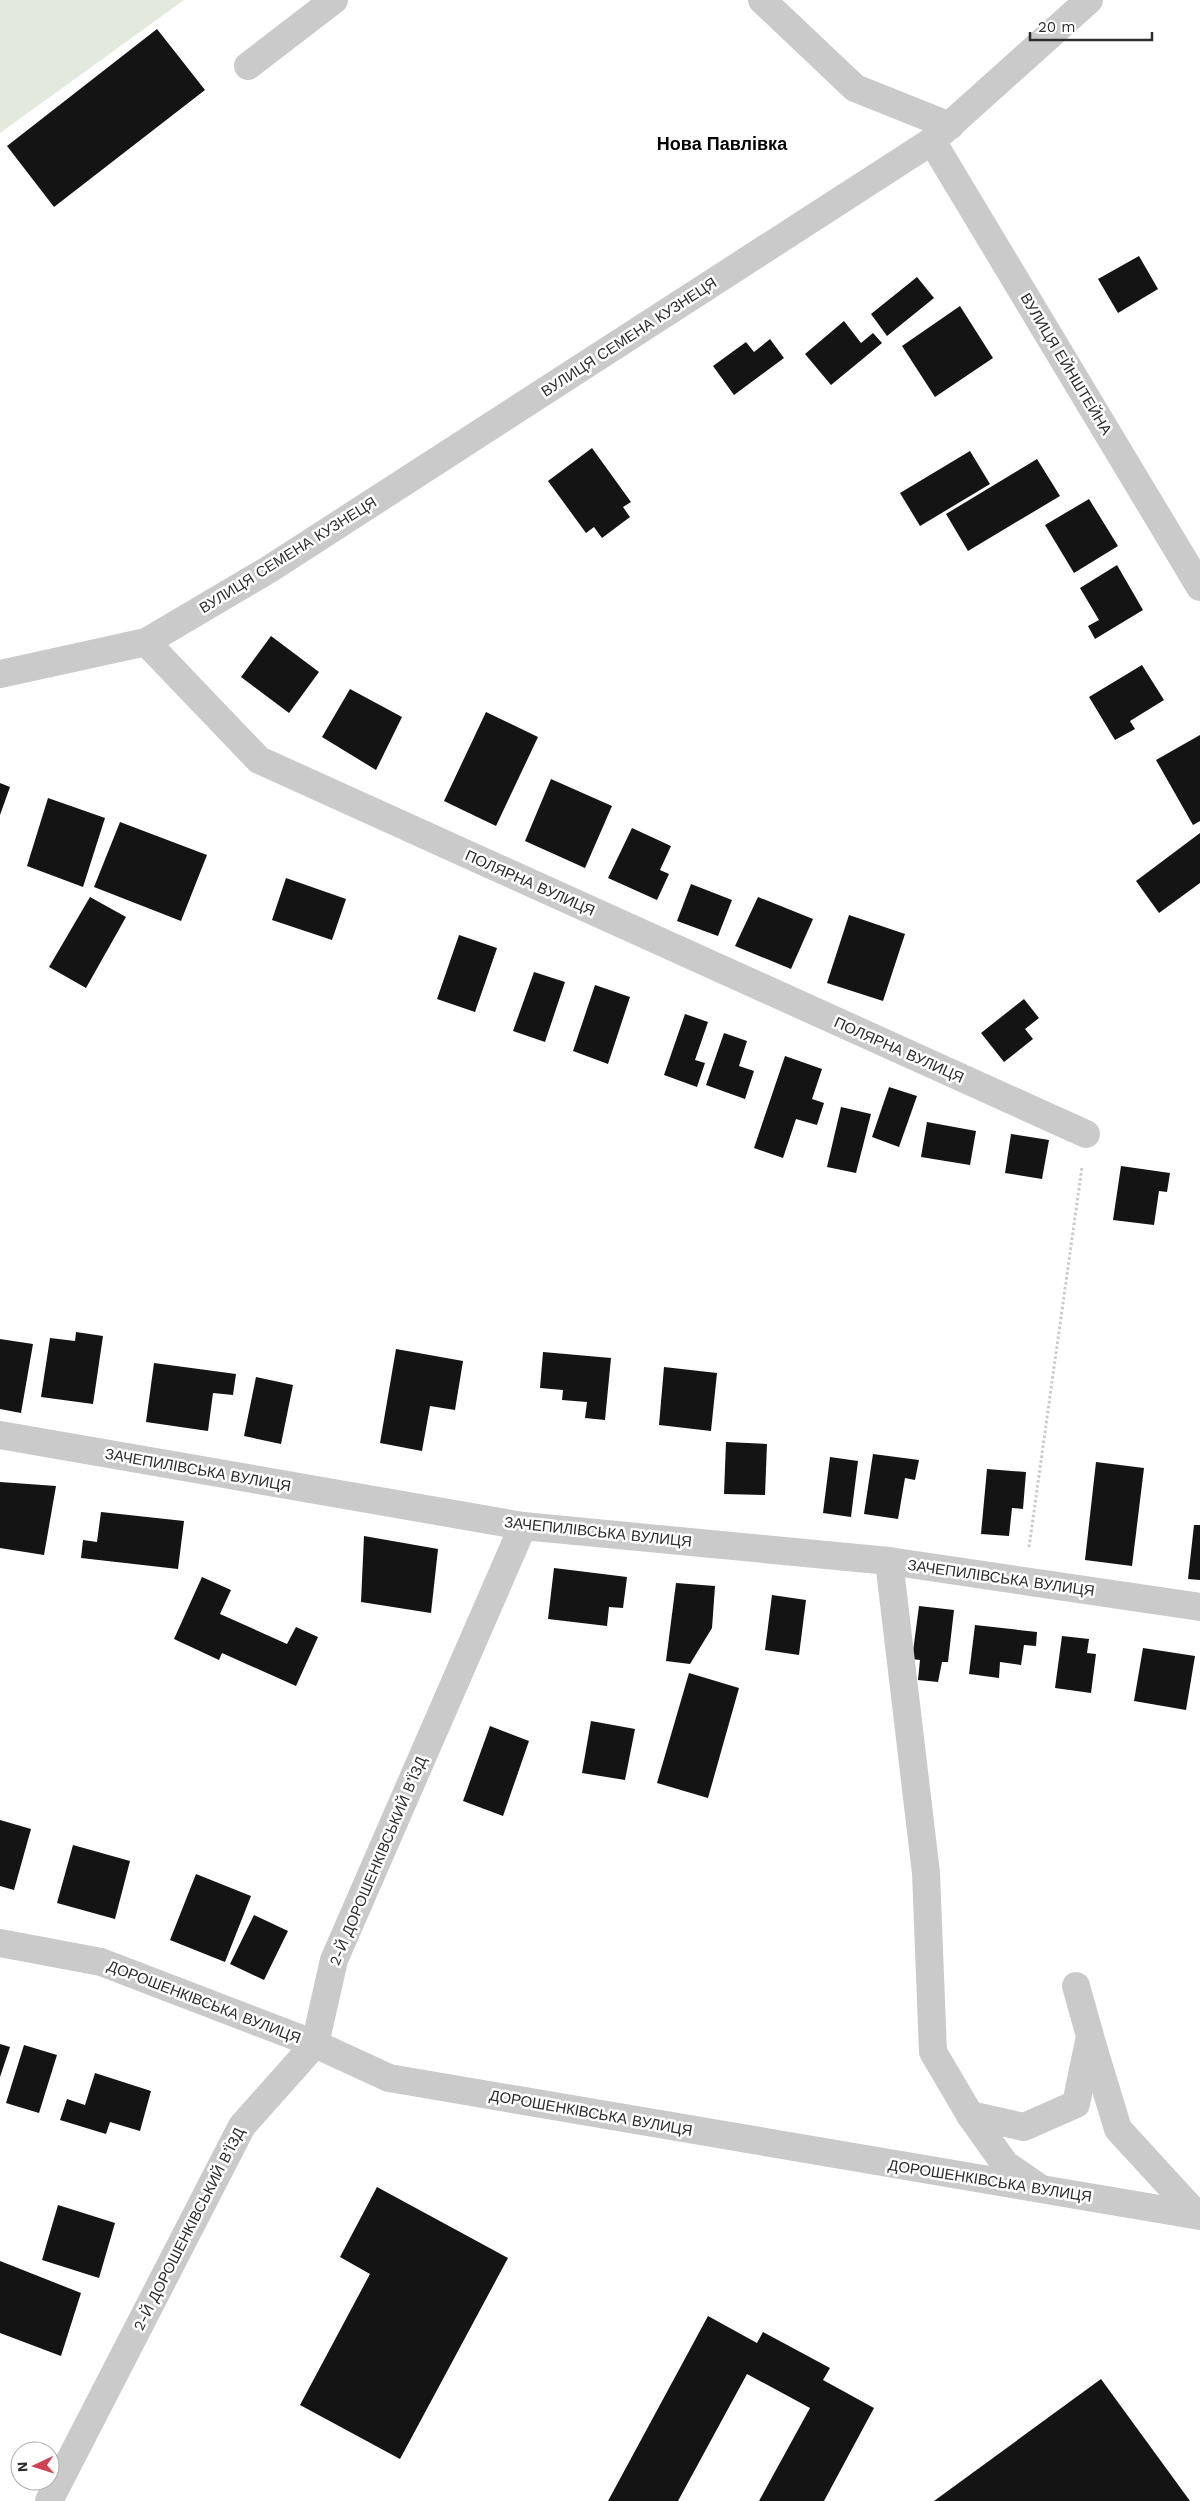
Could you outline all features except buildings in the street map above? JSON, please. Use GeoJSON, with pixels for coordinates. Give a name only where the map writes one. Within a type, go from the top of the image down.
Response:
{"type":"FeatureCollection","features":[{"type":"Feature","properties":{"kind":"street"},"geometry":{"type":"LineString","coordinates":[[248,66],[334,0]]}},
{"type":"Feature","properties":{"kind":"street"},"geometry":{"type":"LineString","coordinates":[[762,0],[855,88],[941,133]]}},
{"type":"Feature","properties":{"kind":"street","name":"ВУЛИЦЯ СЕМЕНА КУЗНЕЦЯ"},"geometry":{"type":"LineString","coordinates":[[146,642],[268,570],[941,133],[1089,0]]}},
{"type":"Feature","properties":{"kind":"street","name":"ВУЛИЦЯ ЕЙНШТЕЙНА"},"geometry":{"type":"LineString","coordinates":[[941,133],[1200,587]]}},
{"type":"Feature","properties":{"kind":"street"},"geometry":{"type":"LineString","coordinates":[[0,674],[146,642]]}},
{"type":"Feature","properties":{"kind":"street","name":"ПОЛЯРНА ВУЛИЦЯ"},"geometry":{"type":"LineString","coordinates":[[146,642],[259,760],[1086,1134]]}},
{"type":"Feature","properties":{"kind":"street","name":"ЗАЧЕПИЛІВСЬКА ВУЛИЦЯ"},"geometry":{"type":"LineString","coordinates":[[0,1435],[523,1526],[889,1562],[1024,1580],[1200,1607]]}},
{"type":"Feature","properties":{"kind":"street","name":"2-Й ДОРОШЕНКІВСЬКИЙ В’ЇЗД"},"geometry":{"type":"LineString","coordinates":[[49,2501],[242,2126],[315,2044],[334,1960],[523,1526]]}},
{"type":"Feature","properties":{"kind":"street"},"geometry":{"type":"LineString","coordinates":[[889,1562],[926,1873],[933,2052],[970,2115],[1006,2164],[1042,2190]]}},
{"type":"Feature","properties":{"kind":"street","name":"ДОРОШЕНКІВСЬКА ВУЛИЦЯ"},"geometry":{"type":"LineString","coordinates":[[0,1943],[101,1962],[315,2044],[389,2078],[1198,2215]]}},
{"type":"Feature","properties":{"kind":"street"},"geometry":{"type":"LineString","coordinates":[[1076,1986],[1118,2128],[1198,2215]]}},
{"type":"Feature","properties":{"kind":"street"},"geometry":{"type":"LineString","coordinates":[[970,2115],[1024,2127],[1076,2104],[1090,2036]]}},
{"type":"Feature","properties":{"kind":"path"},"geometry":{"type":"LineString","coordinates":[[1024,1580],[1086,1134]]}},
{"type":"Feature","properties":{"kind":"shaded area"},"geometry":{"type":"Polygon","coordinates":[[[0,0],[184,0],[0,133],[0,0]]]}},
{"type":"Feature","properties":{"kind":"district","name":"Нова Павлівка"},"geometry":{"type":"Point","coordinates":[722,144]}}]}
